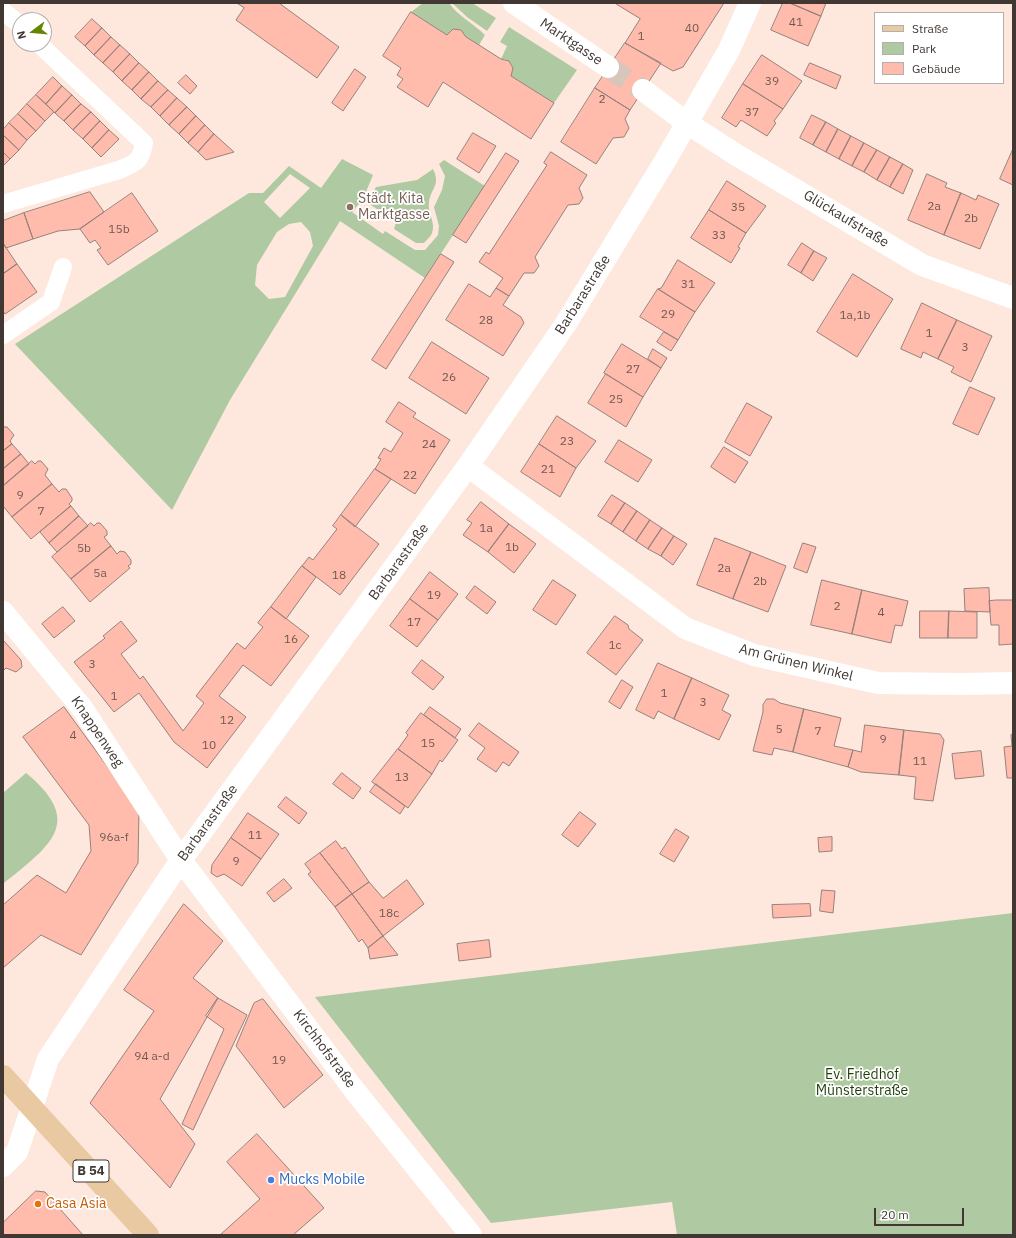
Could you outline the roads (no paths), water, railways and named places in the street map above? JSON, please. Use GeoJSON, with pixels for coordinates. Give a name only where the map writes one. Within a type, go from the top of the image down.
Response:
{"type":"FeatureCollection","features":[{"type":"Feature","properties":{"kind":"main road","name":"B 54"},"geometry":{"type":"LineString","coordinates":[[3,1076],[32,1109],[96,1176],[148,1235]]}},
{"type":"Feature","properties":{"kind":"street","name":"Marktgasse"},"geometry":{"type":"LineString","coordinates":[[514,3],[608,67]]}},
{"type":"Feature","properties":{"kind":"street","name":"Barbarastraße"},"geometry":{"type":"LineString","coordinates":[[3,1166],[17,1152],[48,1059],[181,860],[468,466],[565,325],[729,50],[750,3]]}},
{"type":"Feature","properties":{"kind":"street"},"geometry":{"type":"LineString","coordinates":[[643,90],[687,122]]}},
{"type":"Feature","properties":{"kind":"street","name":"Glückaufstraße"},"geometry":{"type":"LineString","coordinates":[[687,122],[735,154],[922,265],[1013,298]]}},
{"type":"Feature","properties":{"kind":"street","name":"Am Grünen Winkel"},"geometry":{"type":"LineString","coordinates":[[468,466],[685,628],[754,655],[878,683],[1013,683]]}},
{"type":"Feature","properties":{"kind":"street","name":"Knappenweg"},"geometry":{"type":"LineString","coordinates":[[3,612],[82,708],[181,860]]}},
{"type":"Feature","properties":{"kind":"street","name":"Kirchhofstraße"},"geometry":{"type":"LineString","coordinates":[[181,860],[355,1091],[471,1235]]}},
{"type":"Feature","properties":{"kind":"lane"},"geometry":{"type":"LineString","coordinates":[[3,11],[12,18]]}},
{"type":"Feature","properties":{"kind":"lane"},"geometry":{"type":"LineString","coordinates":[[3,204],[119,170],[136,162],[142,155],[144,143],[47,52]]}},
{"type":"Feature","properties":{"kind":"lane"},"geometry":{"type":"LineString","coordinates":[[3,335],[51,302],[63,267]]}},
{"type":"Feature","properties":{"kind":"tunnel"},"geometry":{"type":"LineString","coordinates":[[608,67],[643,90]]}},
{"type":"Feature","properties":{"kind":"place","name":"Städt. Kita Marktgasse"},"geometry":{"type":"Point","coordinates":[350,207]}},
{"type":"Feature","properties":{"kind":"place","name":"Mucks Mobile"},"geometry":{"type":"Point","coordinates":[271,1180]}},
{"type":"Feature","properties":{"kind":"place","name":"Casa Asia"},"geometry":{"type":"Point","coordinates":[38,1204]}},
{"type":"Feature","properties":{"kind":"park label","name":"Ev. Friedhof Münsterstraße"},"geometry":{"type":"Point","coordinates":[862,1084]}}]}
